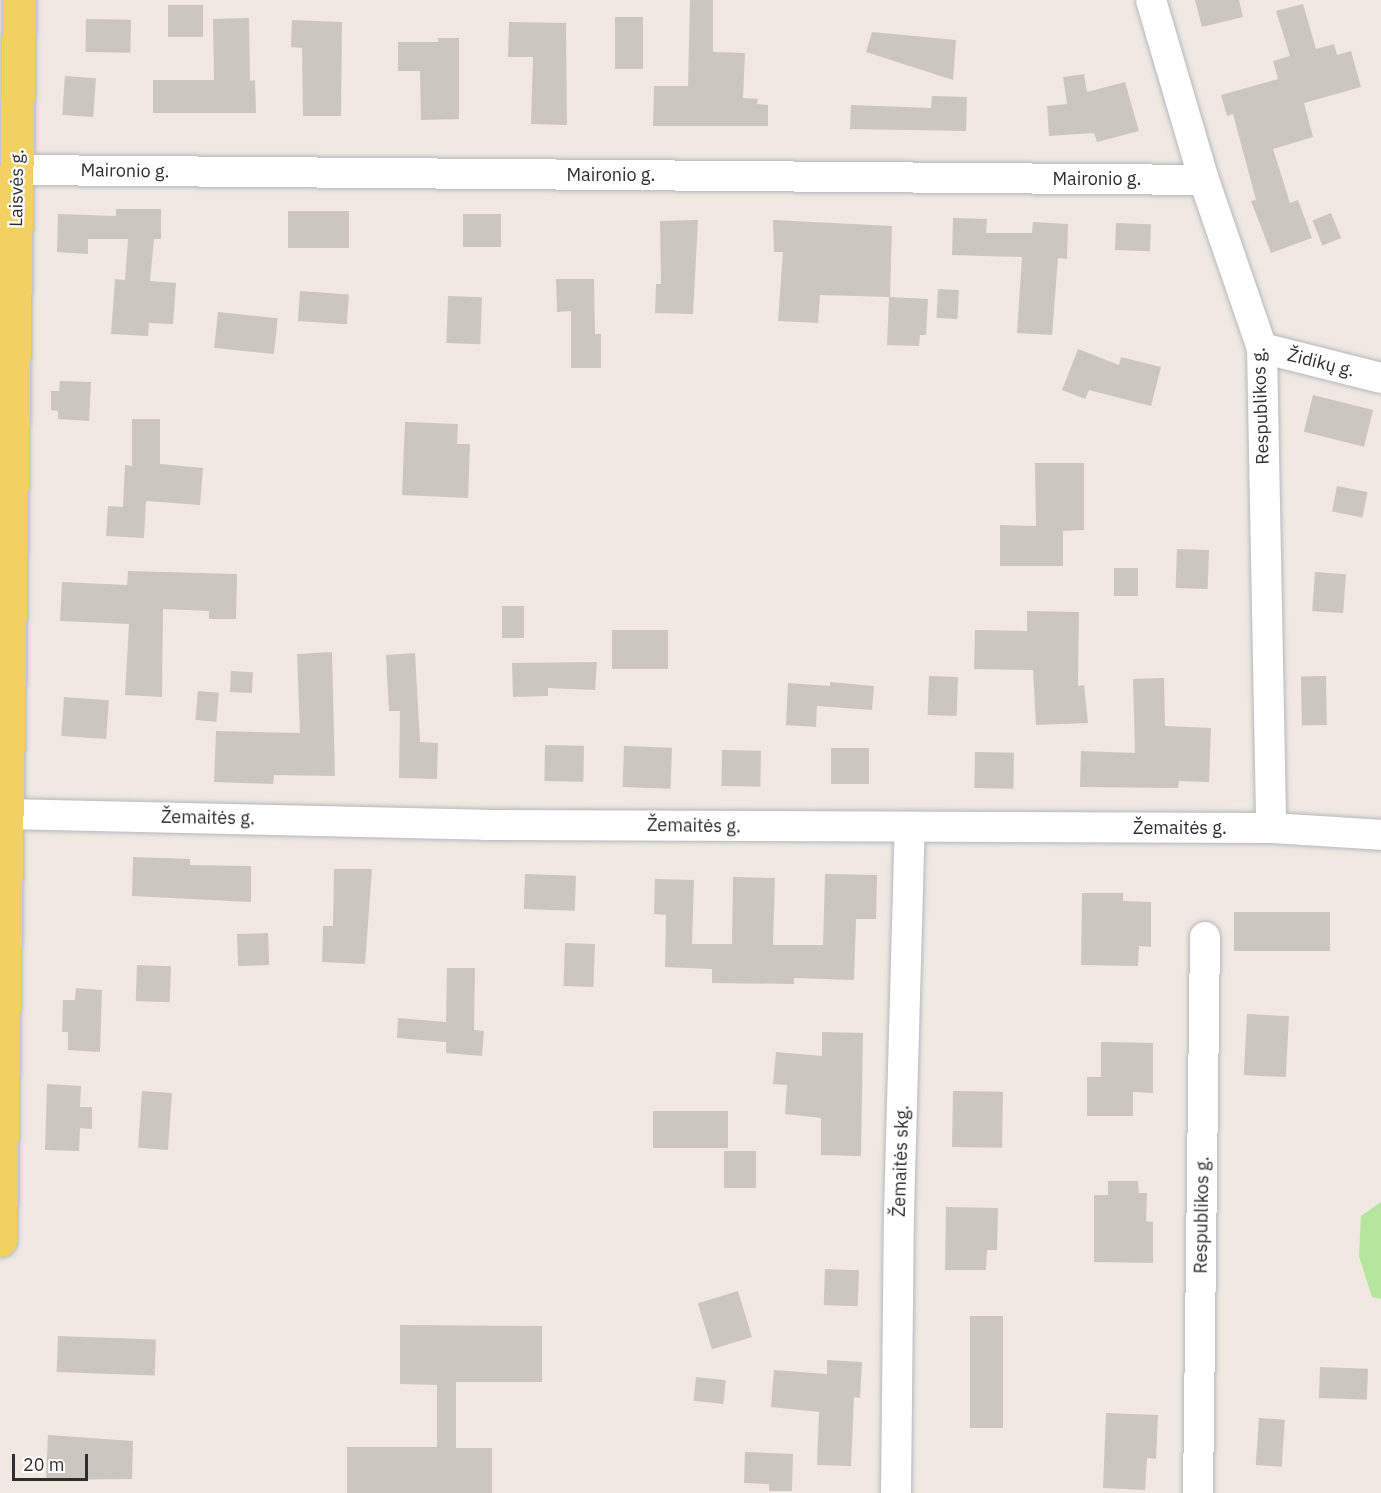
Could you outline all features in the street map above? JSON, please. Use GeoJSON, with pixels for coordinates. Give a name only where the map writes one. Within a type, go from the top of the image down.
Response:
{"type":"FeatureCollection","features":[{"type":"Feature","properties":{"kind":"main road","name":"Laisvės g."},"geometry":{"type":"LineString","coordinates":[[0,1240],[3,914],[20,0]]}},
{"type":"Feature","properties":{"kind":"street","name":"Respublikos g."},"geometry":{"type":"LineString","coordinates":[[1150,0],[1204,180],[1262,348],[1271,828]]}},
{"type":"Feature","properties":{"kind":"street","name":"Maironio g."},"geometry":{"type":"LineString","coordinates":[[17,170],[1204,180]]}},
{"type":"Feature","properties":{"kind":"street","name":"Židikų g."},"geometry":{"type":"LineString","coordinates":[[1262,348],[1381,378]]}},
{"type":"Feature","properties":{"kind":"street","name":"Žemaitės g."},"geometry":{"type":"LineString","coordinates":[[6,814],[485,825],[910,829],[1271,828],[1381,835]]}},
{"type":"Feature","properties":{"kind":"street","name":"Žemaitės skg."},"geometry":{"type":"LineString","coordinates":[[896,1493],[899,1211],[910,829]]}},
{"type":"Feature","properties":{"kind":"street","name":"Respublikos g."},"geometry":{"type":"LineString","coordinates":[[1198,1493],[1205,937]]}},
{"type":"Feature","properties":{"kind":"green space"},"geometry":{"type":"Polygon","coordinates":[[[1381,1202],[1381,1299],[1372,1297],[1359,1256],[1361,1216],[1381,1202]]]}},
{"type":"Feature","properties":{"kind":"building"},"geometry":{"type":"Polygon","coordinates":[[[690,0],[713,0],[713,52],[745,53],[743,98],[758,99],[757,104],[768,105],[768,126],[653,126],[654,86],[688,86],[690,0]]]}},
{"type":"Feature","properties":{"kind":"building"},"geometry":{"type":"Polygon","coordinates":[[[1195,0],[1239,0],[1243,17],[1202,27],[1195,0]]]}},
{"type":"Feature","properties":{"kind":"building"},"geometry":{"type":"Polygon","coordinates":[[[1303,4],[1316,49],[1334,44],[1337,55],[1351,51],[1361,87],[1304,103],[1313,137],[1273,149],[1290,203],[1298,200],[1312,238],[1271,253],[1251,201],[1256,200],[1233,114],[1227,116],[1221,95],[1278,79],[1273,61],[1290,56],[1276,11],[1303,4]]]}},
{"type":"Feature","properties":{"kind":"building"},"geometry":{"type":"Polygon","coordinates":[[[168,5],[203,5],[203,37],[168,37],[168,5]]]}},
{"type":"Feature","properties":{"kind":"building"},"geometry":{"type":"Polygon","coordinates":[[[615,17],[643,17],[643,69],[615,69],[615,17]]]}},
{"type":"Feature","properties":{"kind":"building"},"geometry":{"type":"Polygon","coordinates":[[[249,18],[250,81],[255,80],[256,113],[153,113],[153,80],[214,80],[213,19],[249,18]]]}},
{"type":"Feature","properties":{"kind":"building"},"geometry":{"type":"Polygon","coordinates":[[[86,19],[131,20],[130,53],[85,52],[86,19]]]}},
{"type":"Feature","properties":{"kind":"building"},"geometry":{"type":"Polygon","coordinates":[[[292,20],[342,22],[341,116],[303,116],[302,48],[291,47],[292,20]]]}},
{"type":"Feature","properties":{"kind":"building"},"geometry":{"type":"Polygon","coordinates":[[[509,22],[566,23],[567,125],[531,124],[533,57],[508,57],[509,22]]]}},
{"type":"Feature","properties":{"kind":"building"},"geometry":{"type":"Polygon","coordinates":[[[872,32],[956,40],[953,80],[866,52],[872,32]]]}},
{"type":"Feature","properties":{"kind":"building"},"geometry":{"type":"Polygon","coordinates":[[[438,38],[459,38],[459,119],[421,120],[420,71],[398,71],[398,42],[438,42],[438,38]]]}},
{"type":"Feature","properties":{"kind":"building"},"geometry":{"type":"Polygon","coordinates":[[[1084,74],[1087,92],[1125,82],[1139,131],[1097,142],[1094,133],[1049,136],[1047,106],[1067,104],[1063,77],[1084,74]]]}},
{"type":"Feature","properties":{"kind":"building"},"geometry":{"type":"Polygon","coordinates":[[[65,76],[96,78],[93,117],[62,115],[65,76]]]}},
{"type":"Feature","properties":{"kind":"building"},"geometry":{"type":"Polygon","coordinates":[[[932,96],[967,97],[966,131],[850,129],[851,105],[931,108],[932,96]]]}},
{"type":"Feature","properties":{"kind":"building"},"geometry":{"type":"Polygon","coordinates":[[[116,209],[161,209],[161,239],[154,239],[150,281],[176,283],[173,324],[149,323],[148,336],[111,334],[115,279],[125,280],[128,239],[88,239],[88,254],[57,252],[58,214],[116,216],[116,209]]]}},
{"type":"Feature","properties":{"kind":"building"},"geometry":{"type":"Polygon","coordinates":[[[288,211],[349,211],[349,248],[288,248],[288,211]]]}},
{"type":"Feature","properties":{"kind":"building"},"geometry":{"type":"Polygon","coordinates":[[[1331,213],[1341,238],[1323,246],[1312,220],[1331,213]]]}},
{"type":"Feature","properties":{"kind":"building"},"geometry":{"type":"Polygon","coordinates":[[[463,214],[501,214],[501,247],[463,247],[463,214]]]}},
{"type":"Feature","properties":{"kind":"building"},"geometry":{"type":"Polygon","coordinates":[[[953,218],[987,219],[986,233],[1032,233],[1033,222],[1068,224],[1067,259],[1058,258],[1052,335],[1017,333],[1022,257],[952,255],[953,218]]]}},
{"type":"Feature","properties":{"kind":"building"},"geometry":{"type":"Polygon","coordinates":[[[698,220],[693,314],[655,313],[656,284],[661,284],[660,221],[698,220]]]}},
{"type":"Feature","properties":{"kind":"building"},"geometry":{"type":"Polygon","coordinates":[[[773,220],[892,226],[890,297],[820,295],[818,323],[778,321],[783,252],[774,252],[773,220]]]}},
{"type":"Feature","properties":{"kind":"building"},"geometry":{"type":"Polygon","coordinates":[[[1116,223],[1151,224],[1150,251],[1115,250],[1116,223]]]}},
{"type":"Feature","properties":{"kind":"building"},"geometry":{"type":"Polygon","coordinates":[[[556,279],[594,279],[595,334],[601,334],[601,368],[571,368],[571,311],[557,312],[556,279]]]}},
{"type":"Feature","properties":{"kind":"building"},"geometry":{"type":"Polygon","coordinates":[[[938,289],[959,290],[957,319],[936,318],[938,289]]]}},
{"type":"Feature","properties":{"kind":"building"},"geometry":{"type":"Polygon","coordinates":[[[300,291],[349,294],[347,324],[298,321],[300,291]]]}},
{"type":"Feature","properties":{"kind":"building"},"geometry":{"type":"Polygon","coordinates":[[[448,296],[482,297],[480,344],[446,343],[448,296]]]}},
{"type":"Feature","properties":{"kind":"building"},"geometry":{"type":"Polygon","coordinates":[[[889,297],[928,299],[926,335],[920,335],[919,346],[887,345],[889,297]]]}},
{"type":"Feature","properties":{"kind":"building"},"geometry":{"type":"Polygon","coordinates":[[[218,312],[278,318],[274,354],[214,348],[218,312]]]}},
{"type":"Feature","properties":{"kind":"building"},"geometry":{"type":"Polygon","coordinates":[[[1078,349],[1119,365],[1121,357],[1161,367],[1151,406],[1089,390],[1085,399],[1062,390],[1078,349]]]}},
{"type":"Feature","properties":{"kind":"building"},"geometry":{"type":"Polygon","coordinates":[[[60,381],[91,382],[89,421],[58,419],[58,411],[51,410],[51,391],[59,391],[60,381]]]}},
{"type":"Feature","properties":{"kind":"building"},"geometry":{"type":"Polygon","coordinates":[[[1313,395],[1373,410],[1364,447],[1304,432],[1313,395]]]}},
{"type":"Feature","properties":{"kind":"building"},"geometry":{"type":"Polygon","coordinates":[[[132,419],[160,419],[160,464],[203,468],[200,505],[146,501],[144,538],[106,536],[108,506],[123,507],[125,465],[132,466],[132,419]]]}},
{"type":"Feature","properties":{"kind":"building"},"geometry":{"type":"Polygon","coordinates":[[[405,422],[458,424],[457,444],[470,444],[468,498],[402,495],[405,422]]]}},
{"type":"Feature","properties":{"kind":"building"},"geometry":{"type":"Polygon","coordinates":[[[1035,463],[1084,463],[1084,530],[1063,531],[1063,566],[1000,566],[1000,525],[1036,526],[1035,463]]]}},
{"type":"Feature","properties":{"kind":"building"},"geometry":{"type":"Polygon","coordinates":[[[1337,486],[1367,492],[1362,517],[1332,512],[1337,486]]]}},
{"type":"Feature","properties":{"kind":"building"},"geometry":{"type":"Polygon","coordinates":[[[1177,549],[1209,550],[1208,589],[1176,588],[1177,549]]]}},
{"type":"Feature","properties":{"kind":"building"},"geometry":{"type":"Polygon","coordinates":[[[1114,568],[1138,568],[1138,596],[1114,596],[1114,568]]]}},
{"type":"Feature","properties":{"kind":"building"},"geometry":{"type":"Polygon","coordinates":[[[128,571],[237,574],[236,619],[209,619],[209,611],[163,609],[162,697],[125,695],[129,624],[60,621],[62,582],[127,585],[128,571]]]}},
{"type":"Feature","properties":{"kind":"building"},"geometry":{"type":"Polygon","coordinates":[[[1315,572],[1346,574],[1343,613],[1312,611],[1315,572]]]}},
{"type":"Feature","properties":{"kind":"building"},"geometry":{"type":"Polygon","coordinates":[[[502,606],[524,606],[524,638],[502,638],[502,606]]]}},
{"type":"Feature","properties":{"kind":"building"},"geometry":{"type":"Polygon","coordinates":[[[1027,611],[1079,612],[1078,686],[1084,685],[1088,723],[1036,725],[1033,670],[974,669],[975,630],[1027,631],[1027,611]]]}},
{"type":"Feature","properties":{"kind":"building"},"geometry":{"type":"Polygon","coordinates":[[[612,630],[668,630],[668,669],[612,669],[612,630]]]}},
{"type":"Feature","properties":{"kind":"building"},"geometry":{"type":"Polygon","coordinates":[[[332,652],[335,776],[274,775],[273,784],[214,782],[216,731],[300,733],[297,654],[332,652]]]}},
{"type":"Feature","properties":{"kind":"building"},"geometry":{"type":"Polygon","coordinates":[[[415,653],[420,742],[438,743],[437,779],[399,778],[400,711],[389,711],[386,655],[415,653]]]}},
{"type":"Feature","properties":{"kind":"building"},"geometry":{"type":"Polygon","coordinates":[[[597,662],[595,690],[548,688],[548,696],[513,697],[512,663],[597,662]]]}},
{"type":"Feature","properties":{"kind":"building"},"geometry":{"type":"Polygon","coordinates":[[[231,671],[253,672],[252,693],[230,692],[231,671]]]}},
{"type":"Feature","properties":{"kind":"building"},"geometry":{"type":"Polygon","coordinates":[[[929,676],[958,677],[957,716],[928,715],[929,676]]]}},
{"type":"Feature","properties":{"kind":"building"},"geometry":{"type":"Polygon","coordinates":[[[1301,676],[1326,676],[1327,725],[1302,725],[1301,676]]]}},
{"type":"Feature","properties":{"kind":"building"},"geometry":{"type":"Polygon","coordinates":[[[1164,678],[1165,726],[1211,728],[1209,782],[1179,781],[1178,788],[1080,787],[1081,751],[1135,753],[1133,679],[1164,678]]]}},
{"type":"Feature","properties":{"kind":"building"},"geometry":{"type":"Polygon","coordinates":[[[830,682],[874,686],[872,710],[817,706],[816,727],[786,725],[788,683],[830,686],[830,682]]]}},
{"type":"Feature","properties":{"kind":"building"},"geometry":{"type":"Polygon","coordinates":[[[198,691],[219,693],[216,722],[195,720],[198,691]]]}},
{"type":"Feature","properties":{"kind":"building"},"geometry":{"type":"Polygon","coordinates":[[[64,697],[109,700],[106,739],[61,736],[64,697]]]}},
{"type":"Feature","properties":{"kind":"building"},"geometry":{"type":"Polygon","coordinates":[[[545,745],[584,746],[583,782],[544,781],[545,745]]]}},
{"type":"Feature","properties":{"kind":"building"},"geometry":{"type":"Polygon","coordinates":[[[624,746],[672,748],[671,789],[623,787],[624,746]]]}},
{"type":"Feature","properties":{"kind":"building"},"geometry":{"type":"Polygon","coordinates":[[[831,748],[869,748],[869,784],[831,784],[831,748]]]}},
{"type":"Feature","properties":{"kind":"building"},"geometry":{"type":"Polygon","coordinates":[[[722,750],[761,751],[760,787],[721,786],[722,750]]]}},
{"type":"Feature","properties":{"kind":"building"},"geometry":{"type":"Polygon","coordinates":[[[975,752],[1014,753],[1013,789],[974,788],[975,752]]]}},
{"type":"Feature","properties":{"kind":"building"},"geometry":{"type":"Polygon","coordinates":[[[133,857],[190,859],[190,865],[251,866],[251,902],[132,896],[133,857]]]}},
{"type":"Feature","properties":{"kind":"building"},"geometry":{"type":"Polygon","coordinates":[[[334,869],[372,869],[365,964],[322,962],[323,926],[333,926],[334,869]]]}},
{"type":"Feature","properties":{"kind":"building"},"geometry":{"type":"Polygon","coordinates":[[[525,874],[576,876],[575,911],[524,909],[525,874]]]}},
{"type":"Feature","properties":{"kind":"building"},"geometry":{"type":"Polygon","coordinates":[[[825,874],[877,875],[876,919],[856,919],[854,980],[794,978],[794,984],[712,983],[712,969],[665,967],[666,915],[654,914],[655,879],[694,880],[692,944],[732,944],[733,877],[775,878],[773,945],[823,945],[825,874]]]}},
{"type":"Feature","properties":{"kind":"building"},"geometry":{"type":"Polygon","coordinates":[[[1082,893],[1123,893],[1123,901],[1151,902],[1151,947],[1139,946],[1138,966],[1081,965],[1082,893]]]}},
{"type":"Feature","properties":{"kind":"building"},"geometry":{"type":"Polygon","coordinates":[[[1234,912],[1330,912],[1330,951],[1234,951],[1234,912]]]}},
{"type":"Feature","properties":{"kind":"building"},"geometry":{"type":"Polygon","coordinates":[[[268,933],[269,965],[238,966],[237,934],[268,933]]]}},
{"type":"Feature","properties":{"kind":"building"},"geometry":{"type":"Polygon","coordinates":[[[565,943],[595,944],[593,987],[563,986],[565,943]]]}},
{"type":"Feature","properties":{"kind":"building"},"geometry":{"type":"Polygon","coordinates":[[[137,965],[171,966],[170,1002],[136,1001],[137,965]]]}},
{"type":"Feature","properties":{"kind":"building"},"geometry":{"type":"Polygon","coordinates":[[[447,968],[475,968],[474,1030],[484,1031],[482,1056],[446,1053],[446,1042],[397,1038],[398,1018],[446,1022],[447,968]]]}},
{"type":"Feature","properties":{"kind":"building"},"geometry":{"type":"Polygon","coordinates":[[[76,988],[102,990],[100,1052],[68,1050],[68,1032],[62,1032],[63,1000],[75,1000],[76,988]]]}},
{"type":"Feature","properties":{"kind":"building"},"geometry":{"type":"Polygon","coordinates":[[[1247,1014],[1289,1016],[1286,1077],[1244,1075],[1247,1014]]]}},
{"type":"Feature","properties":{"kind":"building"},"geometry":{"type":"Polygon","coordinates":[[[822,1032],[863,1033],[861,1156],[821,1155],[821,1118],[785,1114],[787,1085],[773,1084],[776,1052],[822,1056],[822,1032]]]}},
{"type":"Feature","properties":{"kind":"building"},"geometry":{"type":"Polygon","coordinates":[[[1101,1042],[1153,1043],[1153,1093],[1133,1092],[1133,1116],[1087,1116],[1087,1077],[1101,1077],[1101,1042]]]}},
{"type":"Feature","properties":{"kind":"building"},"geometry":{"type":"Polygon","coordinates":[[[47,1084],[81,1086],[80,1107],[92,1107],[92,1129],[80,1128],[79,1151],[45,1150],[47,1084]]]}},
{"type":"Feature","properties":{"kind":"building"},"geometry":{"type":"Polygon","coordinates":[[[142,1091],[172,1093],[168,1150],[138,1148],[142,1091]]]}},
{"type":"Feature","properties":{"kind":"building"},"geometry":{"type":"Polygon","coordinates":[[[953,1091],[1003,1092],[1002,1148],[952,1147],[953,1091]]]}},
{"type":"Feature","properties":{"kind":"building"},"geometry":{"type":"Polygon","coordinates":[[[653,1111],[728,1111],[728,1148],[653,1148],[653,1111]]]}},
{"type":"Feature","properties":{"kind":"building"},"geometry":{"type":"Polygon","coordinates":[[[724,1151],[756,1151],[756,1188],[724,1188],[724,1151]]]}},
{"type":"Feature","properties":{"kind":"building"},"geometry":{"type":"Polygon","coordinates":[[[1108,1181],[1138,1181],[1139,1193],[1147,1193],[1146,1221],[1153,1222],[1153,1263],[1094,1262],[1094,1195],[1108,1195],[1108,1181]]]}},
{"type":"Feature","properties":{"kind":"building"},"geometry":{"type":"Polygon","coordinates":[[[946,1207],[998,1208],[997,1250],[987,1250],[986,1270],[945,1270],[946,1207]]]}},
{"type":"Feature","properties":{"kind":"building"},"geometry":{"type":"Polygon","coordinates":[[[825,1269],[859,1270],[858,1306],[824,1305],[825,1269]]]}},
{"type":"Feature","properties":{"kind":"building"},"geometry":{"type":"Polygon","coordinates":[[[738,1291],[752,1337],[712,1349],[698,1303],[738,1291]]]}},
{"type":"Feature","properties":{"kind":"building"},"geometry":{"type":"Polygon","coordinates":[[[970,1316],[1003,1316],[1003,1428],[970,1428],[970,1316]]]}},
{"type":"Feature","properties":{"kind":"building"},"geometry":{"type":"Polygon","coordinates":[[[400,1325],[542,1326],[542,1382],[456,1382],[456,1448],[492,1448],[492,1493],[347,1493],[347,1447],[437,1447],[437,1385],[400,1384],[400,1325]]]}},
{"type":"Feature","properties":{"kind":"building"},"geometry":{"type":"Polygon","coordinates":[[[58,1336],[156,1339],[155,1375],[57,1372],[58,1336]]]}},
{"type":"Feature","properties":{"kind":"building"},"geometry":{"type":"Polygon","coordinates":[[[827,1360],[862,1362],[860,1398],[854,1397],[851,1466],[817,1465],[819,1412],[771,1407],[774,1370],[827,1374],[827,1360]]]}},
{"type":"Feature","properties":{"kind":"building"},"geometry":{"type":"Polygon","coordinates":[[[1320,1367],[1368,1369],[1367,1400],[1319,1398],[1320,1367]]]}},
{"type":"Feature","properties":{"kind":"building"},"geometry":{"type":"Polygon","coordinates":[[[696,1377],[726,1380],[723,1404],[693,1401],[696,1377]]]}},
{"type":"Feature","properties":{"kind":"building"},"geometry":{"type":"Polygon","coordinates":[[[1106,1413],[1158,1415],[1156,1459],[1147,1458],[1145,1490],[1103,1488],[1106,1413]]]}},
{"type":"Feature","properties":{"kind":"building"},"geometry":{"type":"Polygon","coordinates":[[[1259,1418],[1285,1420],[1282,1467],[1256,1465],[1259,1418]]]}},
{"type":"Feature","properties":{"kind":"building"},"geometry":{"type":"Polygon","coordinates":[[[48,1435],[133,1441],[132,1479],[46,1480],[48,1435]]]}},
{"type":"Feature","properties":{"kind":"building"},"geometry":{"type":"Polygon","coordinates":[[[745,1452],[793,1454],[792,1491],[769,1491],[769,1484],[744,1483],[745,1452]]]}}]}
